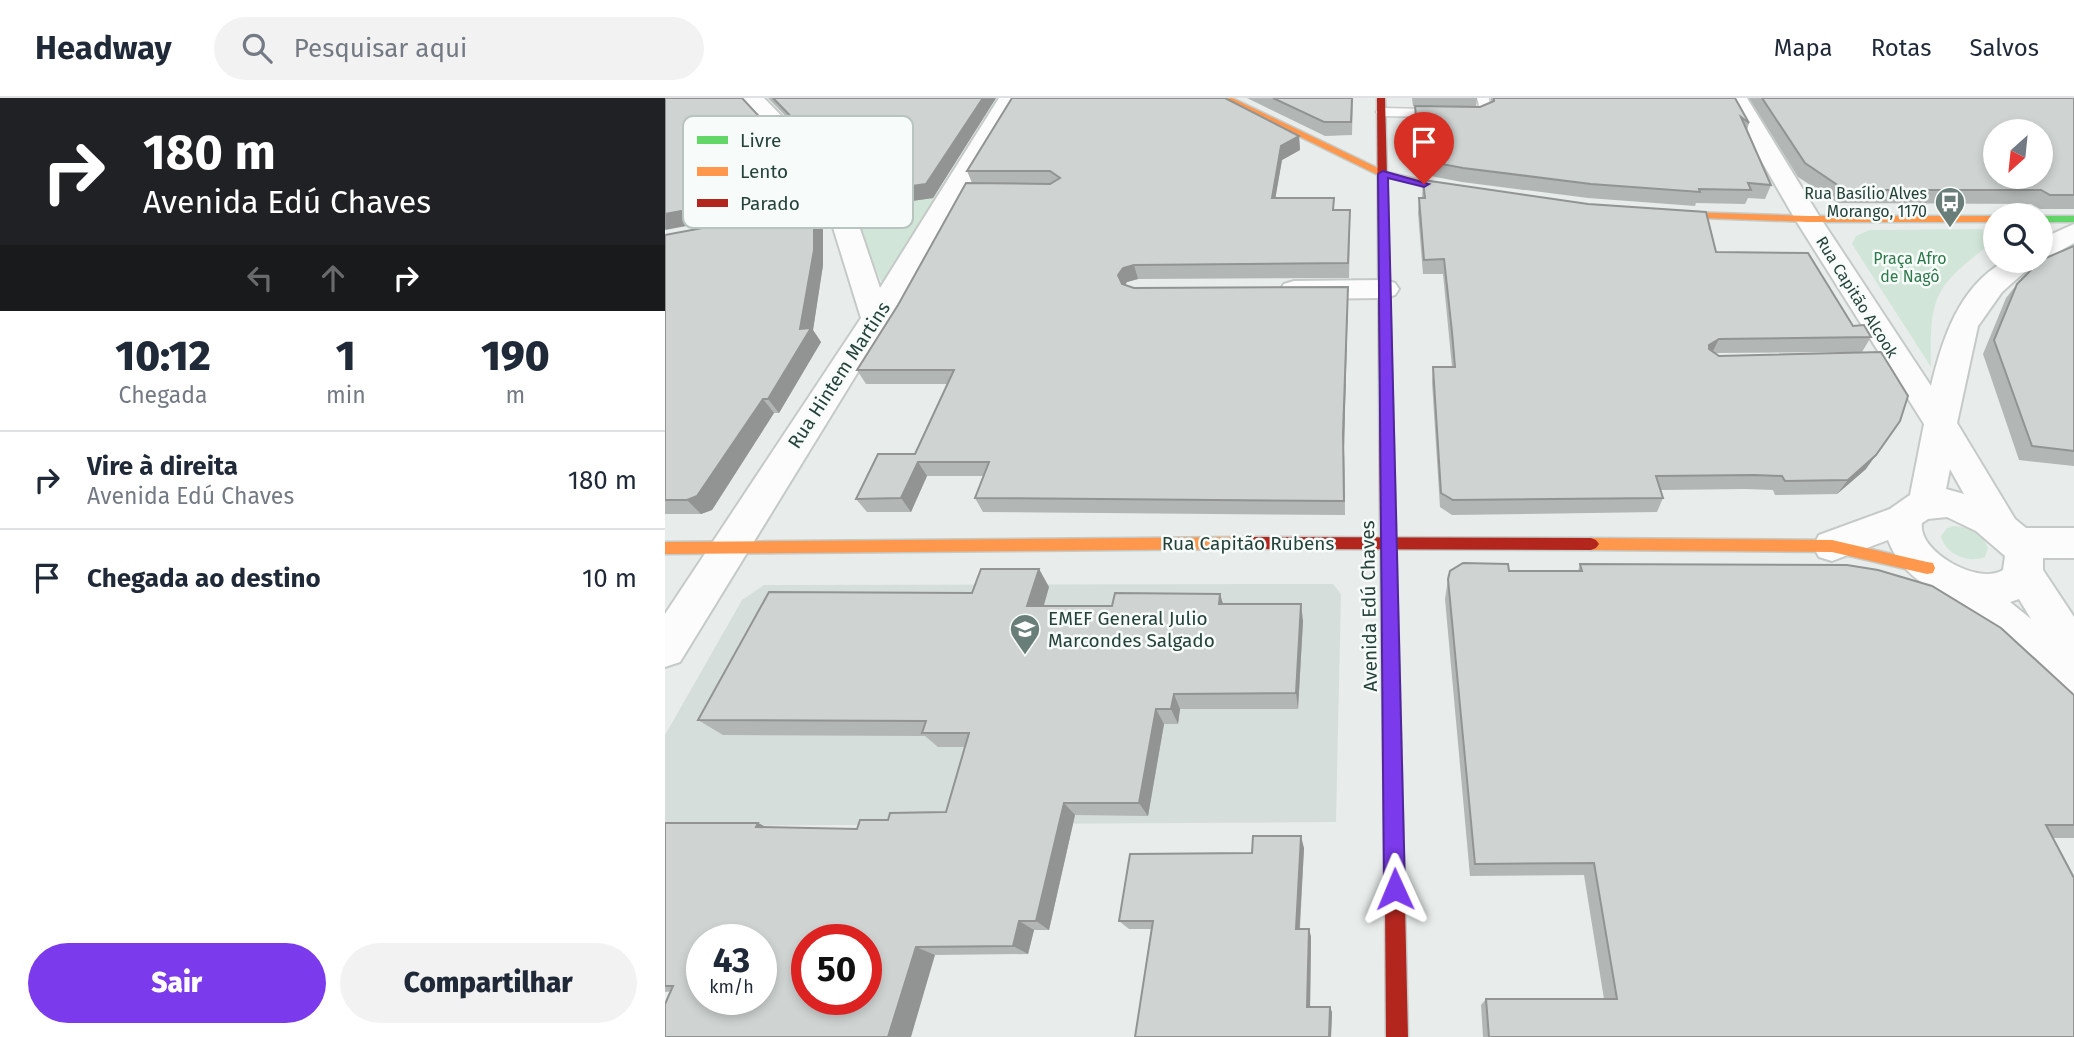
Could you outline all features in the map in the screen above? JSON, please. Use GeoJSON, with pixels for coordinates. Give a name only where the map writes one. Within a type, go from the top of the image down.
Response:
{"type":"FeatureCollection","features":[{"type":"Feature","properties":{"kind":"street"},"geometry":{"type":"LineString","coordinates":[[751,98],[769,116]]}},
{"type":"Feature","properties":{"kind":"street","name":"Rua Hintem Martins"},"geometry":{"type":"LineString","coordinates":[[665,649],[728,547],[960,191],[1010,98]]}},
{"type":"Feature","properties":{"kind":"street"},"geometry":{"type":"LineString","coordinates":[[1225,98],[1383,174],[1483,195]]}},
{"type":"Feature","properties":{"kind":"street","name":"Rua Capitão Alcook"},"geometry":{"type":"LineString","coordinates":[[1737,98],[1889,359],[1941,424],[2074,652]]}},
{"type":"Feature","properties":{"kind":"street","name":"Avenida Edú Chaves"},"geometry":{"type":"LineString","coordinates":[[1381,105],[1397,1037]]}},
{"type":"Feature","properties":{"kind":"street"},"geometry":{"type":"LineString","coordinates":[[1635,213],[1808,219],[1983,219]]}},
{"type":"Feature","properties":{"kind":"street"},"geometry":{"type":"LineString","coordinates":[[2053,219],[2074,219]]}},
{"type":"Feature","properties":{"kind":"street"},"geometry":{"type":"LineString","coordinates":[[836,228],[876,318]]}},
{"type":"Feature","properties":{"kind":"street"},"geometry":{"type":"LineString","coordinates":[[2053,243],[2074,232]]}},
{"type":"Feature","properties":{"kind":"street"},"geometry":{"type":"LineString","coordinates":[[2009,273],[1985,294],[1963,326],[1948,382],[1941,424],[1915,512],[1902,530],[1905,543],[1927,569],[1963,587],[2074,678]]}},
{"type":"Feature","properties":{"kind":"street"},"geometry":{"type":"LineString","coordinates":[[1262,290],[1385,289]]}},
{"type":"Feature","properties":{"kind":"street"},"geometry":{"type":"LineString","coordinates":[[1915,512],[1959,506],[1987,517],[2013,547],[2016,582],[2002,589],[1963,587]]}},
{"type":"Feature","properties":{"kind":"street","name":"Rua Capitão Rubens"},"geometry":{"type":"LineString","coordinates":[[1832,546],[1915,512]]}},
{"type":"Feature","properties":{"kind":"street","name":"Rua Capitão Rubens"},"geometry":{"type":"LineString","coordinates":[[665,548],[1389,542],[1832,546],[1927,569]]}},
{"type":"Feature","properties":{"kind":"street"},"geometry":{"type":"LineString","coordinates":[[2013,547],[2074,543]]}},
{"type":"Feature","properties":{"kind":"lane"},"geometry":{"type":"LineString","coordinates":[[1381,105],[1478,114],[1486,110],[1483,98]]}},
{"type":"Feature","properties":{"kind":"shaded area","name":"EMEF General Julio Marcondes Salgado"},"geometry":{"type":"Polygon","coordinates":[[[1333,584],[1341,594],[1336,822],[665,826],[665,735],[742,600],[764,585],[1333,584]]]}},
{"type":"Feature","properties":{"kind":"green space"},"geometry":{"type":"Polygon","coordinates":[[[941,192],[882,283],[860,228],[913,228],[913,197],[941,192]]]}},
{"type":"Feature","properties":{"kind":"green space","name":"Praça Afro de Nagô"},"geometry":{"type":"Polygon","coordinates":[[[1870,230],[1983,230],[1983,250],[1949,280],[1935,305],[1931,367],[1852,244],[1856,236],[1870,230]]]}},
{"type":"Feature","properties":{"kind":"green space"},"geometry":{"type":"Polygon","coordinates":[[[1953,526],[1969,529],[1982,538],[1988,548],[1985,557],[1965,558],[1947,548],[1941,536],[1947,528],[1953,526]]]}},
{"type":"Feature","properties":{"kind":"building"},"geometry":{"type":"Polygon","coordinates":[[[665,98],[742,98],[759,116],[683,116],[683,211],[665,214],[665,98]]]}},
{"type":"Feature","properties":{"kind":"building"},"geometry":{"type":"Polygon","coordinates":[[[773,98],[983,98],[926,184],[913,186],[913,116],[790,116],[773,98]]]}},
{"type":"Feature","properties":{"kind":"building"},"geometry":{"type":"Polygon","coordinates":[[[1012,98],[1225,98],[1299,136],[1281,146],[1272,198],[1334,198],[1333,210],[1350,210],[1348,263],[1134,265],[1123,268],[1118,275],[1122,284],[1134,288],[1348,287],[1343,434],[1344,501],[975,498],[989,462],[918,462],[901,498],[856,499],[878,454],[915,454],[954,370],[857,370],[898,305],[966,183],[1050,184],[1060,178],[1050,171],[967,171],[1012,98]]]}},
{"type":"Feature","properties":{"kind":"building"},"geometry":{"type":"Polygon","coordinates":[[[1273,98],[1352,98],[1351,122],[1324,122],[1273,98]]]}},
{"type":"Feature","properties":{"kind":"building"},"geometry":{"type":"Polygon","coordinates":[[[1494,98],[1735,98],[1749,123],[1741,117],[1771,185],[1748,183],[1751,190],[1699,189],[1700,192],[1591,184],[1421,160],[1415,106],[1480,107],[1494,101],[1494,98]]]}},
{"type":"Feature","properties":{"kind":"building"},"geometry":{"type":"Polygon","coordinates":[[[1762,98],[2074,98],[2074,195],[2050,195],[2041,190],[1845,190],[1805,163],[1762,98]]]}},
{"type":"Feature","properties":{"kind":"building"},"geometry":{"type":"Polygon","coordinates":[[[1423,180],[1588,204],[1706,212],[1716,252],[1808,253],[1853,326],[1864,325],[1871,337],[1719,339],[1709,345],[1709,349],[1719,356],[1881,352],[1908,396],[1900,421],[1876,455],[1848,480],[1785,481],[1782,476],[1754,475],[1656,476],[1663,498],[1453,500],[1441,493],[1433,367],[1455,367],[1452,332],[1444,259],[1424,260],[1419,198],[1425,198],[1423,180]]]}},
{"type":"Feature","properties":{"kind":"building"},"geometry":{"type":"Polygon","coordinates":[[[702,228],[814,228],[814,250],[800,329],[811,328],[768,399],[763,399],[697,496],[687,500],[665,500],[665,235],[702,228]]]}},
{"type":"Feature","properties":{"kind":"building"},"geometry":{"type":"Polygon","coordinates":[[[2074,246],[2074,451],[2032,446],[1994,340],[2017,284],[2028,273],[2053,273],[2053,255],[2074,246]]]}},
{"type":"Feature","properties":{"kind":"building"},"geometry":{"type":"Polygon","coordinates":[[[1463,563],[1508,564],[1509,571],[1582,571],[1580,564],[1847,565],[1878,570],[1932,586],[2001,628],[2074,695],[2074,825],[2046,825],[2074,878],[2074,1037],[1489,1037],[1486,999],[1617,999],[1594,863],[1475,864],[1448,579],[1450,571],[1463,563]]]}},
{"type":"Feature","properties":{"kind":"building"},"geometry":{"type":"Polygon","coordinates":[[[981,569],[1039,569],[1027,606],[1112,606],[1115,593],[1220,594],[1219,604],[1301,604],[1296,693],[1174,694],[1171,709],[1156,709],[1139,803],[1064,803],[1036,921],[1019,921],[1013,946],[916,947],[888,1037],[665,1037],[665,1004],[673,986],[665,986],[665,823],[758,823],[756,827],[857,829],[860,820],[888,820],[890,813],[946,812],[969,733],[922,733],[926,721],[698,720],[769,592],[972,593],[981,569]]]}},
{"type":"Feature","properties":{"kind":"building"},"geometry":{"type":"Polygon","coordinates":[[[1253,836],[1301,836],[1296,929],[1309,929],[1307,1007],[1330,1007],[1329,1037],[1135,1037],[1153,921],[1119,921],[1130,854],[1252,853],[1253,836]]]}},
{"type":"Feature","properties":{"kind":"traffic: fast"},"geometry":{"type":"LineString","coordinates":[[2053,219],[2074,219]]}},
{"type":"Feature","properties":{"kind":"traffic: fast"},"geometry":{"type":"LineString","coordinates":[[1388,524],[1395,905]]}},
{"type":"Feature","properties":{"kind":"traffic: slow"},"geometry":{"type":"LineString","coordinates":[[1225,98],[1383,174],[1473,193]]}},
{"type":"Feature","properties":{"kind":"traffic: slow"},"geometry":{"type":"LineString","coordinates":[[1655,214],[1808,219],[1983,219]]}},
{"type":"Feature","properties":{"kind":"traffic: slow"},"geometry":{"type":"LineString","coordinates":[[665,548],[1243,543]]}},
{"type":"Feature","properties":{"kind":"traffic: slow"},"geometry":{"type":"LineString","coordinates":[[1591,544],[1832,546],[1927,568]]}},
{"type":"Feature","properties":{"kind":"traffic: jam"},"geometry":{"type":"LineString","coordinates":[[1381,98],[1388,524]]}},
{"type":"Feature","properties":{"kind":"traffic: jam"},"geometry":{"type":"LineString","coordinates":[[1243,543],[1591,544]]}},
{"type":"Feature","properties":{"kind":"traffic: jam"},"geometry":{"type":"LineString","coordinates":[[1395,905],[1397,1037]]}},
{"type":"Feature","properties":{"kind":"place","name":"Rua Basílio Alves Morango, 1170"},"geometry":{"type":"Point","coordinates":[1950,229]}},
{"type":"Feature","properties":{"kind":"place","name":"EMEF General Julio Marcondes Salgado"},"geometry":{"type":"Point","coordinates":[1025,656]}},
{"type":"Feature","properties":{"kind":"route"},"geometry":{"type":"LineString","coordinates":[[1395,889],[1383,174],[1424,184]]}}]}
